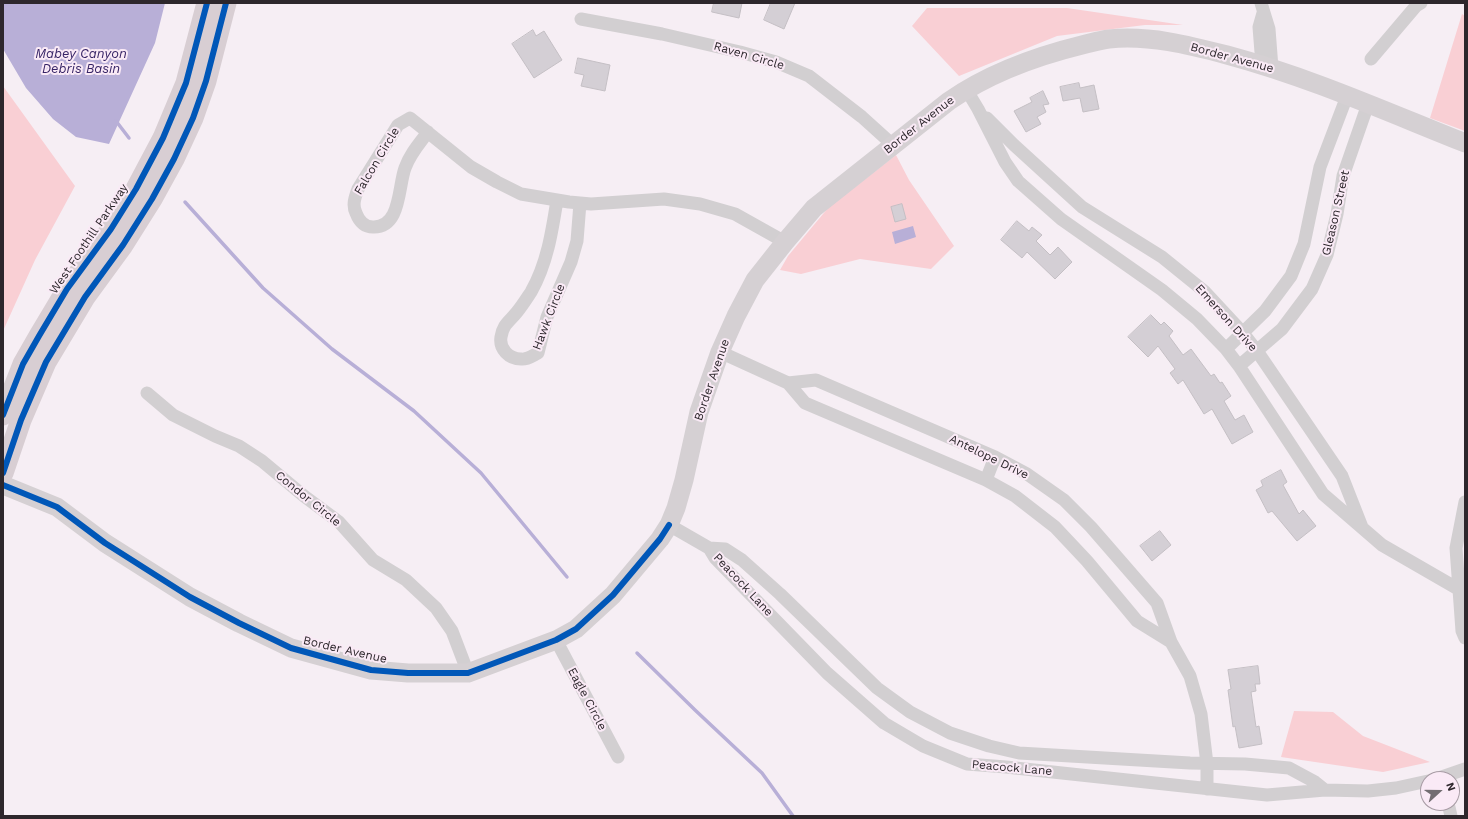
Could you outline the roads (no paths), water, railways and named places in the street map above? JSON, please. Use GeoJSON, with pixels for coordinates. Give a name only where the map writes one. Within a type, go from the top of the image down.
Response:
{"type":"FeatureCollection","features":[{"type":"Feature","properties":{"kind":"main road","name":"West Foothill Parkway"},"geometry":{"type":"LineString","coordinates":[[3,415],[23,364],[39,336],[67,289],[111,229],[136,189],[163,138],[186,83],[207,3]]}},
{"type":"Feature","properties":{"kind":"main road"},"geometry":{"type":"LineString","coordinates":[[214,52],[213,24],[218,3]]}},
{"type":"Feature","properties":{"kind":"main road"},"geometry":{"type":"LineString","coordinates":[[3,473],[21,420],[46,362],[85,297],[127,238],[152,199],[174,159],[193,118],[206,81],[226,3]]}},
{"type":"Feature","properties":{"kind":"street"},"geometry":{"type":"LineString","coordinates":[[1371,59],[1416,6],[1421,3]]}},
{"type":"Feature","properties":{"kind":"street"},"geometry":{"type":"LineString","coordinates":[[1262,8],[1269,29],[1267,66]]}},
{"type":"Feature","properties":{"kind":"street","name":"Raven Circle"},"geometry":{"type":"LineString","coordinates":[[581,18],[662,34],[776,62],[810,76],[862,117],[893,145]]}},
{"type":"Feature","properties":{"kind":"street","name":"Border Avenue"},"geometry":{"type":"LineString","coordinates":[[3,485],[57,507],[105,543],[190,597],[291,648],[371,670],[408,673],[468,673],[556,640],[576,629],[613,595],[660,539],[669,525],[676,508],[684,480],[699,412],[720,352],[736,316],[755,280],[814,208],[966,89],[1003,72],[1060,50],[1108,39],[1150,39],[1186,45],[1267,66],[1368,104],[1465,144]]}},
{"type":"Feature","properties":{"kind":"street","name":"Emerson Drive"},"geometry":{"type":"LineString","coordinates":[[966,89],[1005,162],[1018,181],[1061,219],[1162,290],[1197,319],[1226,349],[1239,366],[1323,494],[1382,545],[1463,590]]}},
{"type":"Feature","properties":{"kind":"street","name":"Gleason Street"},"geometry":{"type":"LineString","coordinates":[[1226,349],[1265,311],[1291,276],[1304,244],[1320,167],[1347,96]]}},
{"type":"Feature","properties":{"kind":"street","name":"Gleason Street"},"geometry":{"type":"LineString","coordinates":[[1239,366],[1282,329],[1312,289],[1327,256],[1337,214],[1343,176],[1368,104]]}},
{"type":"Feature","properties":{"kind":"street","name":"Emerson Drive"},"geometry":{"type":"LineString","coordinates":[[978,109],[1014,145],[1082,207],[1162,257],[1204,291],[1243,333],[1257,351],[1342,476],[1364,530]]}},
{"type":"Feature","properties":{"kind":"street","name":"Falcon Circle"},"geometry":{"type":"LineString","coordinates":[[410,118],[428,132],[411,153],[404,170],[393,217],[380,227],[370,227],[362,224],[354,209],[354,198],[358,189],[398,125],[410,118]]}},
{"type":"Feature","properties":{"kind":"street"},"geometry":{"type":"LineString","coordinates":[[428,132],[471,167],[521,194],[591,204],[664,199],[700,204],[735,214],[785,242]]}},
{"type":"Feature","properties":{"kind":"street","name":"Hawk Circle"},"geometry":{"type":"LineString","coordinates":[[557,200],[547,252],[540,272],[531,291],[517,312],[503,326],[500,339],[503,349],[510,356],[521,359],[530,358],[538,353],[547,317],[571,262],[576,241],[580,203]]}},
{"type":"Feature","properties":{"kind":"street","name":"Antelope Drive"},"geometry":{"type":"LineString","coordinates":[[720,352],[788,383],[805,403],[986,480],[1015,496],[1055,527],[1087,561],[1137,621],[1171,642]]}},
{"type":"Feature","properties":{"kind":"street","name":"Antelope Drive"},"geometry":{"type":"LineString","coordinates":[[788,383],[816,380],[995,457],[1026,474],[1064,500],[1091,527],[1157,603],[1171,642],[1190,676],[1202,714],[1207,764],[1207,789]]}},
{"type":"Feature","properties":{"kind":"street","name":"Condor Circle"},"geometry":{"type":"LineString","coordinates":[[146,394],[174,415],[215,436],[239,446],[262,461],[304,496],[339,522],[373,560],[406,580],[436,608],[452,631],[468,673]]}},
{"type":"Feature","properties":{"kind":"street"},"geometry":{"type":"LineString","coordinates":[[986,480],[995,457]]}},
{"type":"Feature","properties":{"kind":"street"},"geometry":{"type":"LineString","coordinates":[[1465,502],[1456,548],[1461,563],[1463,590],[1462,631],[1465,638]]}},
{"type":"Feature","properties":{"kind":"street","name":"Peacock Lane"},"geometry":{"type":"LineString","coordinates":[[669,525],[709,548],[725,549],[742,560],[780,594],[876,687],[910,712],[950,733],[989,746],[1019,753],[1207,764],[1245,764],[1289,768],[1315,782],[1325,790]]}},
{"type":"Feature","properties":{"kind":"street","name":"Peacock Lane"},"geometry":{"type":"LineString","coordinates":[[709,548],[714,558],[827,672],[884,723],[923,746],[967,764],[1267,795],[1325,790],[1368,791],[1396,788],[1420,783]]}},
{"type":"Feature","properties":{"kind":"street","name":"Eagle Circle"},"geometry":{"type":"LineString","coordinates":[[556,640],[618,757]]}},
{"type":"Feature","properties":{"kind":"street"},"geometry":{"type":"LineString","coordinates":[[861,702],[876,687]]}},
{"type":"Feature","properties":{"kind":"water","name":"Mabey Canyon Debris Basin"},"geometry":{"type":"Polygon","coordinates":[[[3,3],[165,3],[155,43],[109,144],[76,137],[53,119],[26,88],[3,49],[3,3]]]}},
{"type":"Feature","properties":{"kind":"water"},"geometry":{"type":"Polygon","coordinates":[[[913,226],[916,237],[895,244],[892,232],[913,226]]]}},
{"type":"Feature","properties":{"kind":"waterway"},"geometry":{"type":"LineString","coordinates":[[116,121],[129,138]]}},
{"type":"Feature","properties":{"kind":"waterway"},"geometry":{"type":"LineString","coordinates":[[185,202],[263,288],[332,349],[414,411],[481,473],[567,577]]}},
{"type":"Feature","properties":{"kind":"waterway"},"geometry":{"type":"LineString","coordinates":[[637,653],[762,773],[793,816]]}}]}
